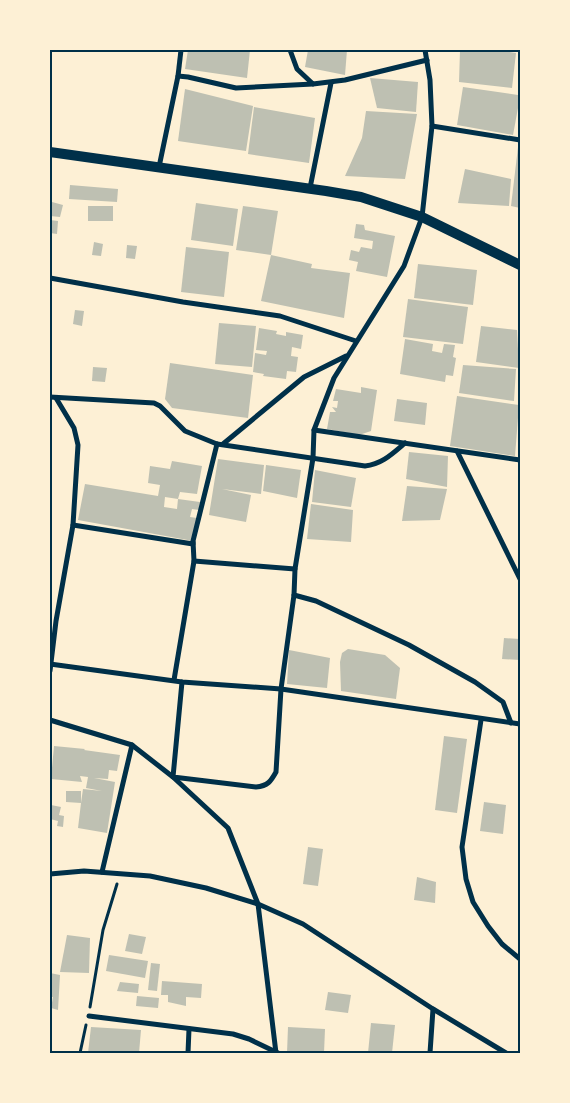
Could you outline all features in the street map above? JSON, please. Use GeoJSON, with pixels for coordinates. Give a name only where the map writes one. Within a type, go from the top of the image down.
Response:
{"type":"FeatureCollection","features":[{"type":"Feature","properties":{"kind":"main road"},"geometry":{"type":"LineString","coordinates":[[50,152],[310,188],[362,198],[422,217],[520,265]]}},
{"type":"Feature","properties":{"kind":"street"},"geometry":{"type":"LineString","coordinates":[[159,167],[178,76],[181,50]]}},
{"type":"Feature","properties":{"kind":"street"},"geometry":{"type":"LineString","coordinates":[[290,50],[296,69],[313,84]]}},
{"type":"Feature","properties":{"kind":"street"},"geometry":{"type":"LineString","coordinates":[[173,777],[256,787],[265,786],[271,781],[276,772],[282,689],[294,595],[295,569],[313,458],[314,430],[334,378],[346,356],[404,266],[422,217],[432,126],[432,100],[425,50]]}},
{"type":"Feature","properties":{"kind":"street"},"geometry":{"type":"LineString","coordinates":[[178,76],[236,88],[331,83],[427,60]]}},
{"type":"Feature","properties":{"kind":"street"},"geometry":{"type":"LineString","coordinates":[[310,188],[331,83]]}},
{"type":"Feature","properties":{"kind":"street"},"geometry":{"type":"LineString","coordinates":[[432,126],[520,140]]}},
{"type":"Feature","properties":{"kind":"street"},"geometry":{"type":"LineString","coordinates":[[50,278],[182,302],[280,316],[356,342]]}},
{"type":"Feature","properties":{"kind":"street"},"geometry":{"type":"LineString","coordinates":[[223,444],[304,377],[346,356]]}},
{"type":"Feature","properties":{"kind":"street"},"geometry":{"type":"LineString","coordinates":[[53,397],[154,403],[160,406],[186,431],[217,444],[365,466],[384,461],[405,443]]}},
{"type":"Feature","properties":{"kind":"street"},"geometry":{"type":"LineString","coordinates":[[50,671],[53,620],[73,525],[78,445],[74,428],[53,397]]}},
{"type":"Feature","properties":{"kind":"street"},"geometry":{"type":"LineString","coordinates":[[314,430],[520,460]]}},
{"type":"Feature","properties":{"kind":"street"},"geometry":{"type":"LineString","coordinates":[[174,680],[194,561],[194,541],[217,444]]}},
{"type":"Feature","properties":{"kind":"street"},"geometry":{"type":"LineString","coordinates":[[457,451],[520,579]]}},
{"type":"Feature","properties":{"kind":"street"},"geometry":{"type":"LineString","coordinates":[[73,525],[193,544],[194,541]]}},
{"type":"Feature","properties":{"kind":"street"},"geometry":{"type":"LineString","coordinates":[[194,561],[295,569]]}},
{"type":"Feature","properties":{"kind":"street"},"geometry":{"type":"LineString","coordinates":[[294,595],[316,601],[409,644],[475,682],[503,702],[511,723]]}},
{"type":"Feature","properties":{"kind":"street"},"geometry":{"type":"LineString","coordinates":[[50,664],[182,682],[282,689],[481,720],[520,724]]}},
{"type":"Feature","properties":{"kind":"street"},"geometry":{"type":"LineString","coordinates":[[173,777],[182,682]]}},
{"type":"Feature","properties":{"kind":"street"},"geometry":{"type":"LineString","coordinates":[[50,720],[132,746],[173,777],[228,828],[258,904],[277,1052],[233,1034],[89,1016]]}},
{"type":"Feature","properties":{"kind":"street"},"geometry":{"type":"LineString","coordinates":[[481,720],[462,847],[466,879],[472,902],[502,944],[520,959]]}},
{"type":"Feature","properties":{"kind":"street"},"geometry":{"type":"LineString","coordinates":[[102,872],[132,746]]}},
{"type":"Feature","properties":{"kind":"street"},"geometry":{"type":"LineString","coordinates":[[50,874],[84,871],[150,876],[206,888],[258,904],[304,924],[433,1009],[506,1053]]}},
{"type":"Feature","properties":{"kind":"street"},"geometry":{"type":"LineString","coordinates":[[430,1053],[433,1009]]}},
{"type":"Feature","properties":{"kind":"street"},"geometry":{"type":"LineString","coordinates":[[188,1053],[189,1029]]}},
{"type":"Feature","properties":{"kind":"path"},"geometry":{"type":"LineString","coordinates":[[80,1053],[89,1016],[103,930],[119,873]]}},
{"type":"Feature","properties":{"kind":"building"},"geometry":{"type":"Polygon","coordinates":[[[188,50],[250,50],[247,78],[185,69],[188,50]]]}},
{"type":"Feature","properties":{"kind":"building"},"geometry":{"type":"Polygon","coordinates":[[[308,50],[347,50],[345,75],[305,67],[308,50]]]}},
{"type":"Feature","properties":{"kind":"building"},"geometry":{"type":"Polygon","coordinates":[[[460,50],[495,50],[516,53],[512,88],[459,82],[460,50]]]}},
{"type":"Feature","properties":{"kind":"building"},"geometry":{"type":"Polygon","coordinates":[[[370,78],[418,82],[416,112],[377,108],[370,78]]]}},
{"type":"Feature","properties":{"kind":"building"},"geometry":{"type":"Polygon","coordinates":[[[463,87],[518,95],[518,108],[513,135],[457,125],[463,87]]]}},
{"type":"Feature","properties":{"kind":"building"},"geometry":{"type":"Polygon","coordinates":[[[185,89],[253,106],[246,151],[178,141],[185,89]]]}},
{"type":"Feature","properties":{"kind":"building"},"geometry":{"type":"Polygon","coordinates":[[[254,107],[315,118],[309,163],[248,154],[254,107]]]}},
{"type":"Feature","properties":{"kind":"building"},"geometry":{"type":"Polygon","coordinates":[[[366,111],[417,114],[405,179],[345,176],[362,138],[366,111]]]}},
{"type":"Feature","properties":{"kind":"building"},"geometry":{"type":"Polygon","coordinates":[[[518,147],[520,147],[520,208],[511,206],[518,147]]]}},
{"type":"Feature","properties":{"kind":"building"},"geometry":{"type":"Polygon","coordinates":[[[465,169],[511,179],[509,206],[458,203],[465,169]]]}},
{"type":"Feature","properties":{"kind":"building"},"geometry":{"type":"Polygon","coordinates":[[[70,185],[118,189],[117,202],[69,199],[70,185]]]}},
{"type":"Feature","properties":{"kind":"building"},"geometry":{"type":"Polygon","coordinates":[[[52,202],[63,205],[60,217],[50,216],[52,202]]]}},
{"type":"Feature","properties":{"kind":"building"},"geometry":{"type":"Polygon","coordinates":[[[196,203],[238,209],[233,246],[191,240],[196,203]]]}},
{"type":"Feature","properties":{"kind":"building"},"geometry":{"type":"Polygon","coordinates":[[[88,206],[113,206],[113,221],[88,221],[88,206]]]}},
{"type":"Feature","properties":{"kind":"building"},"geometry":{"type":"Polygon","coordinates":[[[243,206],[278,211],[271,255],[236,250],[243,206]]]}},
{"type":"Feature","properties":{"kind":"building"},"geometry":{"type":"Polygon","coordinates":[[[50,220],[58,221],[57,234],[50,233],[50,220]]]}},
{"type":"Feature","properties":{"kind":"building"},"geometry":{"type":"Polygon","coordinates":[[[356,224],[364,225],[365,230],[395,236],[387,277],[356,271],[358,262],[349,260],[351,250],[359,252],[361,247],[372,249],[373,241],[354,238],[356,224]]]}},
{"type":"Feature","properties":{"kind":"building"},"geometry":{"type":"Polygon","coordinates":[[[94,242],[103,244],[101,256],[92,255],[94,242]]]}},
{"type":"Feature","properties":{"kind":"building"},"geometry":{"type":"Polygon","coordinates":[[[127,245],[137,246],[135,259],[126,258],[127,245]]]}},
{"type":"Feature","properties":{"kind":"building"},"geometry":{"type":"Polygon","coordinates":[[[186,247],[229,252],[224,297],[181,292],[186,247]]]}},
{"type":"Feature","properties":{"kind":"building"},"geometry":{"type":"Polygon","coordinates":[[[271,255],[312,264],[311,268],[350,273],[344,318],[261,301],[271,255]]]}},
{"type":"Feature","properties":{"kind":"building"},"geometry":{"type":"Polygon","coordinates":[[[418,264],[477,270],[473,305],[414,298],[418,264]]]}},
{"type":"Feature","properties":{"kind":"building"},"geometry":{"type":"Polygon","coordinates":[[[408,299],[468,307],[463,344],[403,337],[408,299]]]}},
{"type":"Feature","properties":{"kind":"building"},"geometry":{"type":"Polygon","coordinates":[[[75,310],[84,311],[82,326],[73,324],[75,310]]]}},
{"type":"Feature","properties":{"kind":"building"},"geometry":{"type":"Polygon","coordinates":[[[219,323],[256,326],[252,367],[215,364],[219,323]]]}},
{"type":"Feature","properties":{"kind":"building"},"geometry":{"type":"Polygon","coordinates":[[[481,326],[517,330],[519,368],[476,362],[481,326]]]}},
{"type":"Feature","properties":{"kind":"building"},"geometry":{"type":"Polygon","coordinates":[[[259,328],[277,331],[276,334],[286,336],[286,332],[303,335],[301,349],[292,347],[291,356],[298,357],[296,372],[287,371],[286,379],[263,376],[264,374],[253,372],[255,353],[266,355],[267,351],[256,350],[259,328]]]}},
{"type":"Feature","properties":{"kind":"building"},"geometry":{"type":"Polygon","coordinates":[[[405,339],[433,344],[432,351],[442,353],[444,344],[455,345],[453,357],[456,358],[453,376],[446,375],[445,382],[400,374],[405,339]]]}},
{"type":"Feature","properties":{"kind":"building"},"geometry":{"type":"Polygon","coordinates":[[[170,363],[253,375],[248,418],[172,408],[165,399],[170,363]]]}},
{"type":"Feature","properties":{"kind":"building"},"geometry":{"type":"Polygon","coordinates":[[[463,365],[516,369],[514,401],[459,393],[463,365]]]}},
{"type":"Feature","properties":{"kind":"building"},"geometry":{"type":"Polygon","coordinates":[[[93,367],[107,368],[105,382],[92,381],[93,367]]]}},
{"type":"Feature","properties":{"kind":"building"},"geometry":{"type":"Polygon","coordinates":[[[361,387],[377,390],[371,431],[359,435],[327,429],[330,412],[336,412],[332,407],[337,408],[338,401],[333,401],[336,389],[361,393],[361,387]]]}},
{"type":"Feature","properties":{"kind":"building"},"geometry":{"type":"Polygon","coordinates":[[[457,396],[519,405],[515,456],[450,446],[457,396]]]}},
{"type":"Feature","properties":{"kind":"building"},"geometry":{"type":"Polygon","coordinates":[[[397,399],[427,403],[425,425],[394,421],[397,399]]]}},
{"type":"Feature","properties":{"kind":"building"},"geometry":{"type":"Polygon","coordinates":[[[409,452],[448,456],[447,487],[406,479],[409,452]]]}},
{"type":"Feature","properties":{"kind":"building"},"geometry":{"type":"Polygon","coordinates":[[[218,459],[264,465],[261,494],[222,489],[251,495],[246,522],[209,515],[218,459]]]}},
{"type":"Feature","properties":{"kind":"building"},"geometry":{"type":"Polygon","coordinates":[[[172,461],[202,466],[197,494],[180,492],[178,499],[200,502],[199,510],[192,509],[190,517],[197,518],[193,541],[78,520],[85,484],[158,496],[160,485],[148,483],[150,466],[170,469],[172,461]],[[165,497],[164,507],[177,509],[178,499],[165,497]]]}},
{"type":"Feature","properties":{"kind":"building"},"geometry":{"type":"Polygon","coordinates":[[[266,465],[301,470],[297,498],[263,491],[266,465]]]}},
{"type":"Feature","properties":{"kind":"building"},"geometry":{"type":"Polygon","coordinates":[[[315,470],[356,478],[351,507],[312,502],[315,470]]]}},
{"type":"Feature","properties":{"kind":"building"},"geometry":{"type":"Polygon","coordinates":[[[407,486],[447,489],[440,520],[402,521],[407,486]]]}},
{"type":"Feature","properties":{"kind":"building"},"geometry":{"type":"Polygon","coordinates":[[[311,504],[353,510],[351,542],[307,539],[311,504]]]}},
{"type":"Feature","properties":{"kind":"building"},"geometry":{"type":"Polygon","coordinates":[[[504,638],[520,639],[520,660],[502,659],[504,638]]]}},
{"type":"Feature","properties":{"kind":"building"},"geometry":{"type":"Polygon","coordinates":[[[348,649],[385,655],[400,668],[396,699],[341,691],[340,662],[342,653],[348,649]]]}},
{"type":"Feature","properties":{"kind":"building"},"geometry":{"type":"Polygon","coordinates":[[[289,650],[330,658],[327,688],[287,684],[289,650]]]}},
{"type":"Feature","properties":{"kind":"building"},"geometry":{"type":"Polygon","coordinates":[[[444,736],[467,739],[457,813],[435,810],[444,736]]]}},
{"type":"Feature","properties":{"kind":"building"},"geometry":{"type":"Polygon","coordinates":[[[54,746],[120,755],[117,771],[109,770],[108,779],[94,778],[115,782],[107,833],[78,828],[83,789],[102,791],[86,788],[88,777],[80,776],[82,782],[51,779],[54,746]]]}},
{"type":"Feature","properties":{"kind":"building"},"geometry":{"type":"Polygon","coordinates":[[[66,791],[81,791],[81,803],[66,802],[66,791]]]}},
{"type":"Feature","properties":{"kind":"building"},"geometry":{"type":"Polygon","coordinates":[[[484,802],[506,805],[503,834],[480,831],[484,802]]]}},
{"type":"Feature","properties":{"kind":"building"},"geometry":{"type":"Polygon","coordinates":[[[51,805],[61,807],[59,815],[64,816],[63,827],[57,826],[58,821],[50,819],[51,805]]]}},
{"type":"Feature","properties":{"kind":"building"},"geometry":{"type":"Polygon","coordinates":[[[308,847],[323,849],[318,886],[303,884],[308,847]]]}},
{"type":"Feature","properties":{"kind":"building"},"geometry":{"type":"Polygon","coordinates":[[[417,877],[436,882],[435,903],[414,900],[417,877]]]}},
{"type":"Feature","properties":{"kind":"building"},"geometry":{"type":"Polygon","coordinates":[[[129,934],[146,937],[142,954],[125,951],[129,934]]]}},
{"type":"Feature","properties":{"kind":"building"},"geometry":{"type":"Polygon","coordinates":[[[67,935],[90,938],[89,973],[60,972],[67,935]]]}},
{"type":"Feature","properties":{"kind":"building"},"geometry":{"type":"Polygon","coordinates":[[[109,955],[148,961],[145,978],[106,971],[109,955]]]}},
{"type":"Feature","properties":{"kind":"building"},"geometry":{"type":"Polygon","coordinates":[[[151,963],[160,964],[157,991],[148,990],[151,963]]]}},
{"type":"Feature","properties":{"kind":"building"},"geometry":{"type":"Polygon","coordinates":[[[50,973],[60,975],[58,1010],[51,1008],[53,997],[50,997],[50,973]]]}},
{"type":"Feature","properties":{"kind":"building"},"geometry":{"type":"Polygon","coordinates":[[[162,981],[202,984],[201,998],[186,997],[186,1006],[168,1002],[168,995],[161,995],[162,981]]]}},
{"type":"Feature","properties":{"kind":"building"},"geometry":{"type":"Polygon","coordinates":[[[120,982],[139,984],[138,993],[117,991],[120,982]]]}},
{"type":"Feature","properties":{"kind":"building"},"geometry":{"type":"Polygon","coordinates":[[[328,992],[351,995],[348,1013],[325,1010],[328,992]]]}},
{"type":"Feature","properties":{"kind":"building"},"geometry":{"type":"Polygon","coordinates":[[[137,996],[159,998],[158,1008],[136,1006],[137,996]]]}},
{"type":"Feature","properties":{"kind":"building"},"geometry":{"type":"Polygon","coordinates":[[[371,1023],[395,1025],[392,1053],[368,1053],[371,1023]]]}},
{"type":"Feature","properties":{"kind":"building"},"geometry":{"type":"Polygon","coordinates":[[[91,1027],[141,1030],[139,1053],[88,1053],[91,1027]]]}},
{"type":"Feature","properties":{"kind":"building"},"geometry":{"type":"Polygon","coordinates":[[[288,1027],[325,1029],[324,1053],[287,1053],[288,1027]]]}}]}
